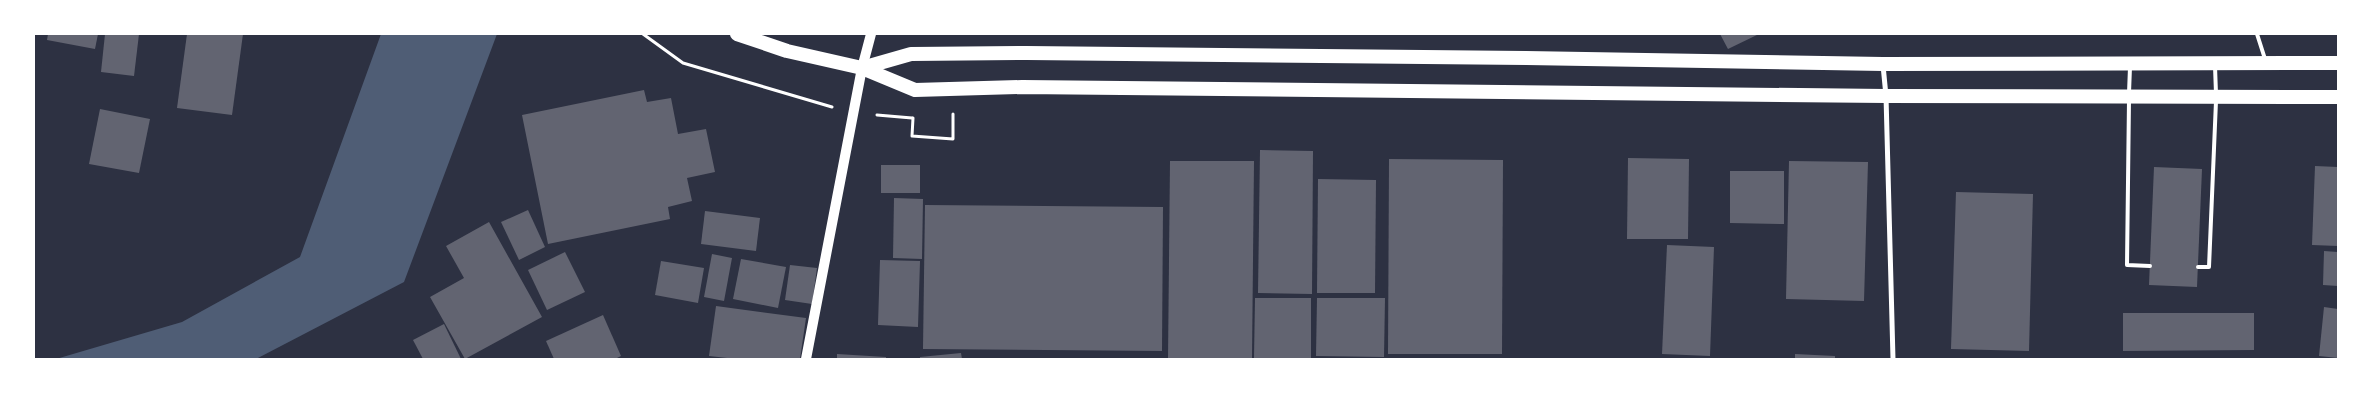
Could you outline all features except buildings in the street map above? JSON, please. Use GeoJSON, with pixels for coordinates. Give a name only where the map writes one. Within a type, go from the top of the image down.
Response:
{"type":"FeatureCollection","features":[{"type":"Feature","properties":{"kind":"highway"},"geometry":{"type":"LineString","coordinates":[[737,34],[787,51],[862,68],[915,90],[1031,87],[1886,96],[2338,96]]}},
{"type":"Feature","properties":{"kind":"highway"},"geometry":{"type":"LineString","coordinates":[[862,68],[911,54],[1027,53],[1536,58],[1883,64],[2130,65],[2338,63]]}},
{"type":"Feature","properties":{"kind":"main road"},"geometry":{"type":"LineString","coordinates":[[806,359],[862,68],[871,34]]}},
{"type":"Feature","properties":{"kind":"street"},"geometry":{"type":"LineString","coordinates":[[1883,64],[1886,96],[1894,359]]}},
{"type":"Feature","properties":{"kind":"lane"},"geometry":{"type":"LineString","coordinates":[[2257,34],[2267,64]]}},
{"type":"Feature","properties":{"kind":"lane"},"geometry":{"type":"LineString","coordinates":[[2198,267],[2209,267],[2217,97],[2214,64]]}},
{"type":"Feature","properties":{"kind":"lane"},"geometry":{"type":"LineString","coordinates":[[2130,65],[2127,265],[2150,266]]}},
{"type":"Feature","properties":{"kind":"path"},"geometry":{"type":"LineString","coordinates":[[643,34],[683,63],[854,114],[912,118]]}},
{"type":"Feature","properties":{"kind":"path"},"geometry":{"type":"LineString","coordinates":[[912,136],[953,138]]}},
{"type":"Feature","properties":{"kind":"water"},"geometry":{"type":"Polygon","coordinates":[[[381,34],[497,34],[404,282],[256,359],[56,359],[182,322],[300,257],[381,34]]]}}]}
